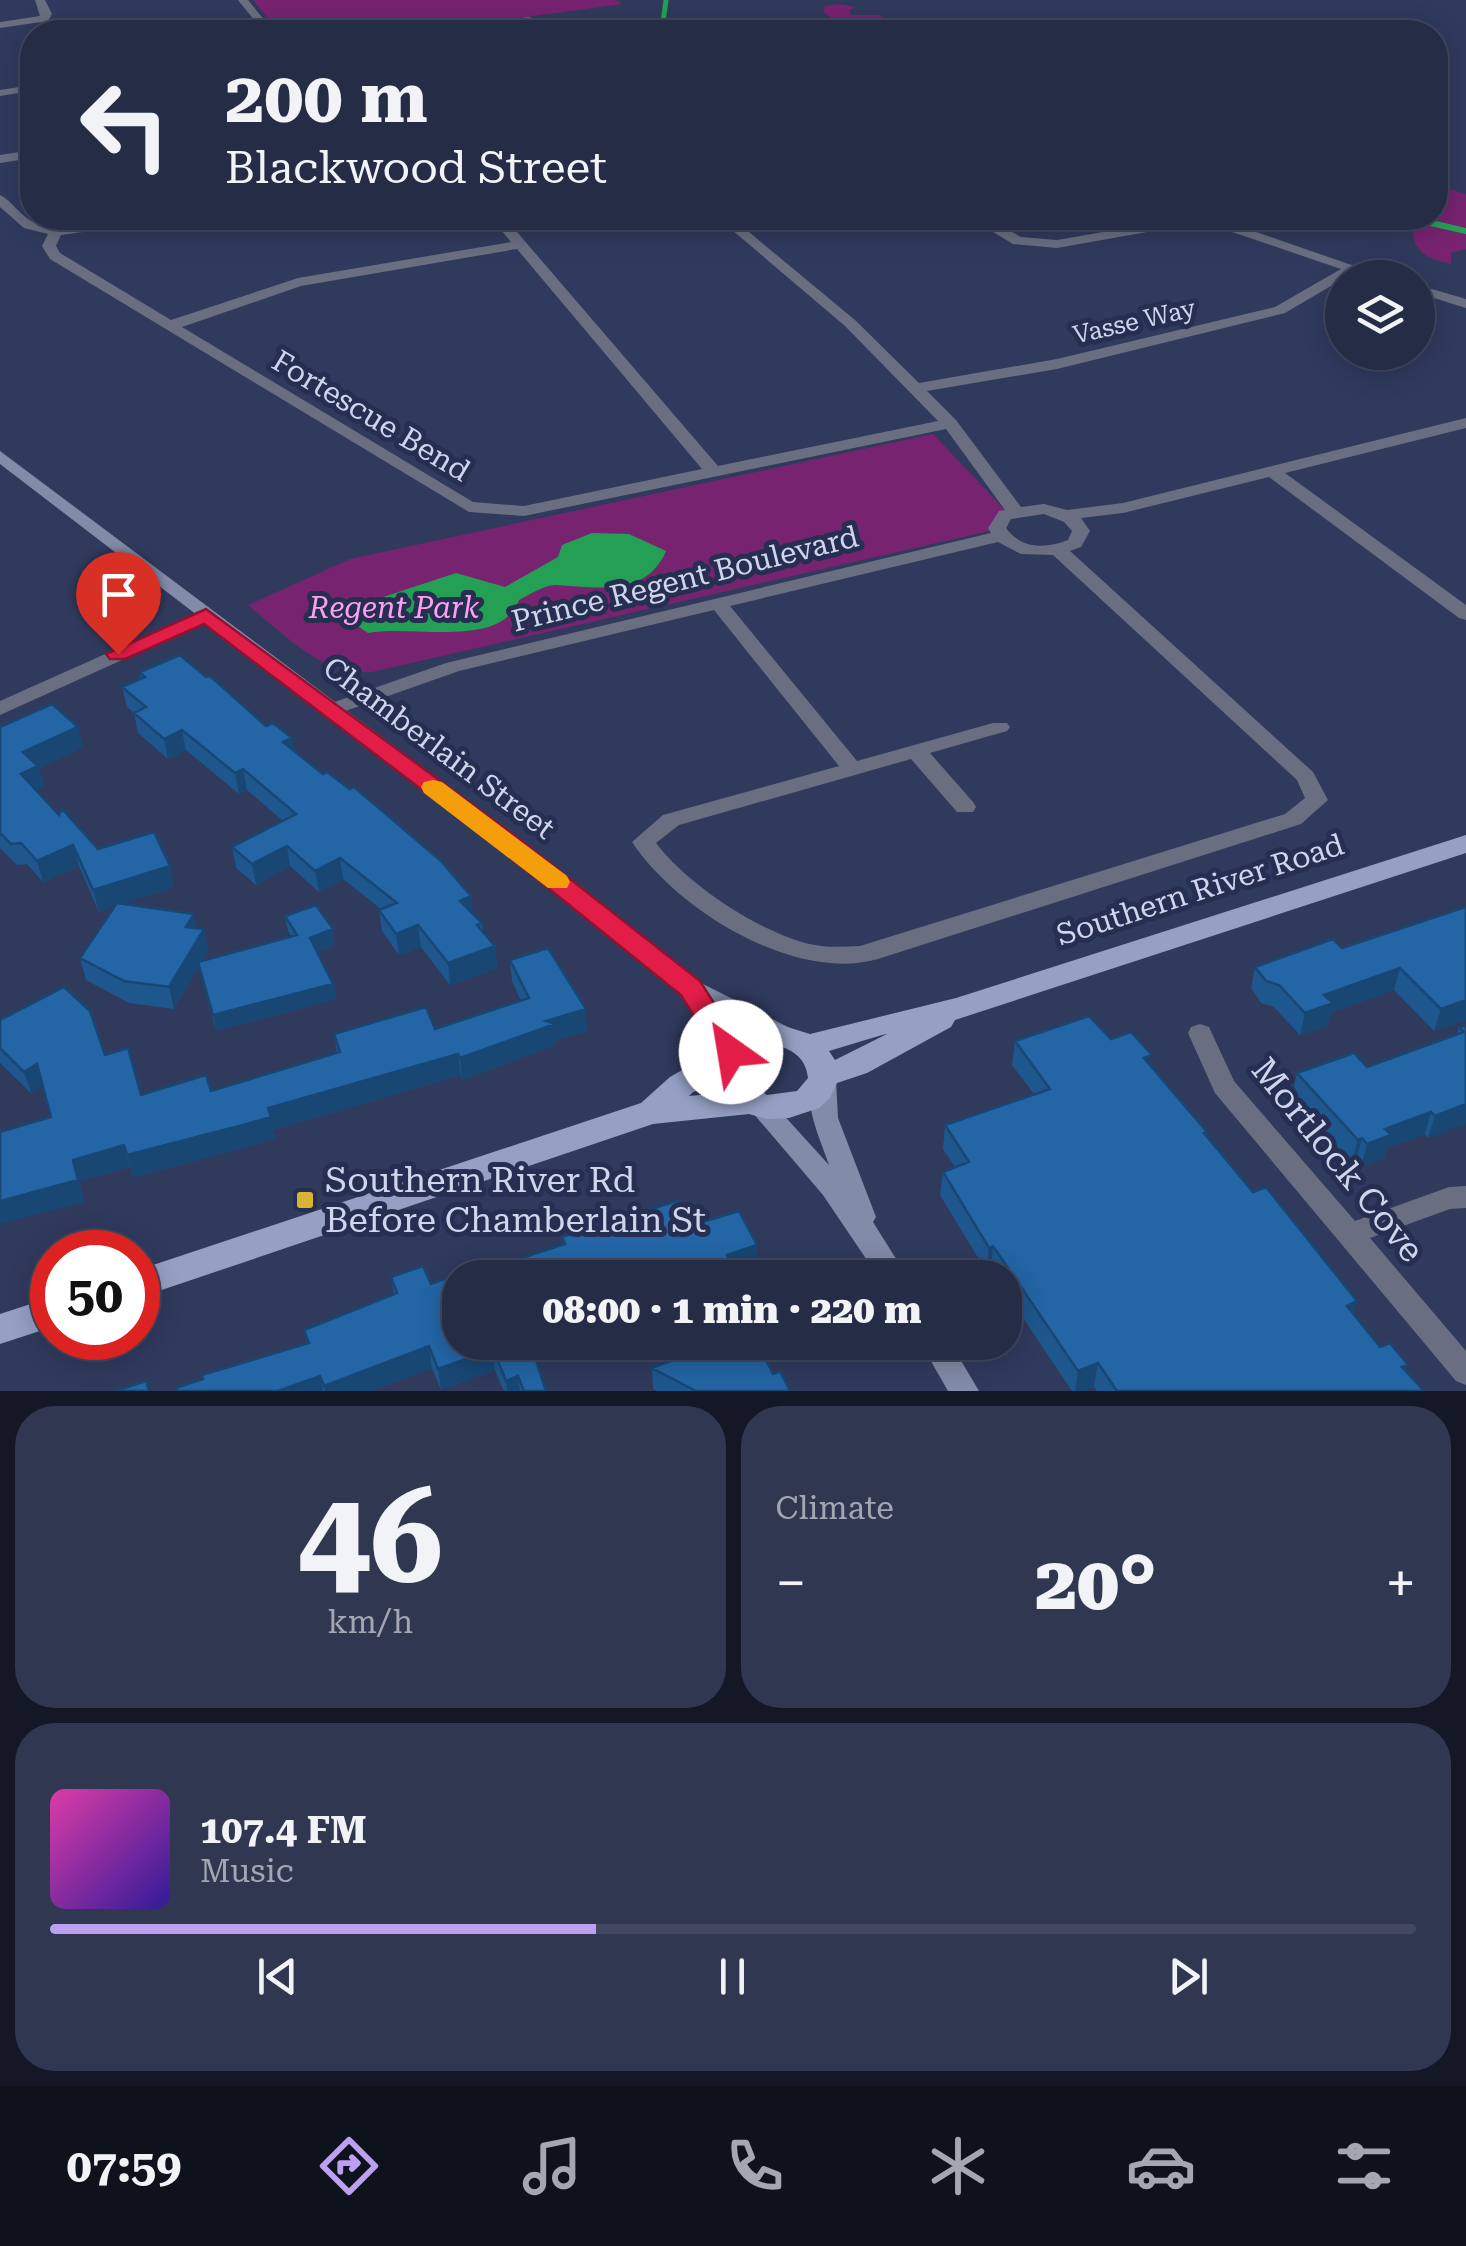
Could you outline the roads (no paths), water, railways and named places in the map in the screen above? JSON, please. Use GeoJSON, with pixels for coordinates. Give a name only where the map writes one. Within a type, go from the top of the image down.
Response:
{"type":"FeatureCollection","features":[{"type":"Feature","properties":{"kind":"main road","name":"Chamberlain Street"},"geometry":{"type":"LineString","coordinates":[[0,456],[505,840],[690,988],[796,1039]]}},
{"type":"Feature","properties":{"kind":"main road","name":"Southern River Road"},"geometry":{"type":"LineString","coordinates":[[796,1039],[958,1008],[1466,844]]}},
{"type":"Feature","properties":{"kind":"main road","name":"Chamberlain Street"},"geometry":{"type":"LineString","coordinates":[[690,988],[728,1055]]}},
{"type":"Feature","properties":{"kind":"main road","name":"Southern River Road"},"geometry":{"type":"LineString","coordinates":[[824,1078],[900,1043],[958,1008]]}},
{"type":"Feature","properties":{"kind":"main road"},"geometry":{"type":"LineString","coordinates":[[652,1112],[681,1085],[752,1037],[796,1039],[824,1064],[825,1118],[870,1237]]}},
{"type":"Feature","properties":{"kind":"main road"},"geometry":{"type":"LineString","coordinates":[[728,1055],[727,1083],[785,1131],[870,1237],[883,1260]]}},
{"type":"Feature","properties":{"kind":"main road"},"geometry":{"type":"LineString","coordinates":[[160,1277],[652,1112],[754,1104],[778,1107],[803,1101],[824,1078]]}},
{"type":"Feature","properties":{"kind":"main road"},"geometry":{"type":"LineString","coordinates":[[0,1330],[30,1320]]}},
{"type":"Feature","properties":{"kind":"main road"},"geometry":{"type":"LineString","coordinates":[[945,1360],[964,1391]]}},
{"type":"Feature","properties":{"kind":"street"},"geometry":{"type":"LineString","coordinates":[[31,20],[48,14],[40,0]]}},
{"type":"Feature","properties":{"kind":"street"},"geometry":{"type":"LineString","coordinates":[[243,0],[259,20]]}},
{"type":"Feature","properties":{"kind":"street"},"geometry":{"type":"LineString","coordinates":[[0,199],[20,218]]}},
{"type":"Feature","properties":{"kind":"street"},"geometry":{"type":"LineString","coordinates":[[52,230],[64,230]]}},
{"type":"Feature","properties":{"kind":"street"},"geometry":{"type":"LineString","coordinates":[[508,230],[712,470]]}},
{"type":"Feature","properties":{"kind":"street"},"geometry":{"type":"LineString","coordinates":[[738,230],[850,324],[916,388],[950,423],[1016,510]]}},
{"type":"Feature","properties":{"kind":"street"},"geometry":{"type":"LineString","coordinates":[[998,230],[1018,241],[1056,244],[1136,230]]}},
{"type":"Feature","properties":{"kind":"street"},"geometry":{"type":"LineString","coordinates":[[1240,230],[1328,260]]}},
{"type":"Feature","properties":{"kind":"street","name":"Fortescue Bend"},"geometry":{"type":"LineString","coordinates":[[56,231],[49,246],[55,256],[341,433],[469,507],[524,511],[950,423]]}},
{"type":"Feature","properties":{"kind":"street"},"geometry":{"type":"LineString","coordinates":[[172,325],[298,282],[520,244]]}},
{"type":"Feature","properties":{"kind":"street","name":"Vasse Way"},"geometry":{"type":"LineString","coordinates":[[916,388],[1056,364],[1280,310],[1325,284]]}},
{"type":"Feature","properties":{"kind":"street"},"geometry":{"type":"LineString","coordinates":[[1435,294],[1466,304]]}},
{"type":"Feature","properties":{"kind":"street"},"geometry":{"type":"LineString","coordinates":[[1066,515],[1081,531],[1075,543],[1058,550],[1027,549],[1001,536],[1000,520],[1016,510],[1044,509],[1066,515],[1123,508],[1466,423]]}},
{"type":"Feature","properties":{"kind":"street"},"geometry":{"type":"LineString","coordinates":[[1272,470],[1466,614]]}},
{"type":"Feature","properties":{"kind":"street","name":"Prince Regent Boulevard"},"geometry":{"type":"LineString","coordinates":[[330,710],[453,667],[1001,536]]}},
{"type":"Feature","properties":{"kind":"street"},"geometry":{"type":"LineString","coordinates":[[1000,727],[671,820],[644,842],[658,865],[729,914],[795,948],[835,956],[870,953],[1294,819],[1317,800],[1306,777],[1058,550]]}},
{"type":"Feature","properties":{"kind":"street"},"geometry":{"type":"LineString","coordinates":[[716,602],[852,768]]}},
{"type":"Feature","properties":{"kind":"street"},"geometry":{"type":"LineString","coordinates":[[0,708],[206,615]]}},
{"type":"Feature","properties":{"kind":"street"},"geometry":{"type":"LineString","coordinates":[[916,751],[964,807]]}},
{"type":"Feature","properties":{"kind":"street","name":"Mortlock Cove"},"geometry":{"type":"LineString","coordinates":[[1200,1034],[1224,1086],[1466,1372]]}},
{"type":"Feature","properties":{"kind":"street"},"geometry":{"type":"LineString","coordinates":[[1348,1234],[1449,1198],[1466,1196]]}},
{"type":"Feature","properties":{"kind":"waterway"},"geometry":{"type":"LineString","coordinates":[[663,20],[666,0]]}},
{"type":"Feature","properties":{"kind":"waterway"},"geometry":{"type":"LineString","coordinates":[[1448,227],[1466,231]]}},
{"type":"Feature","properties":{"kind":"place","name":"Southern River Rd Before Chamberlain St"},"geometry":{"type":"Point","coordinates":[305,1200]}},
{"type":"Feature","properties":{"kind":"park label","name":"Regent Park"},"geometry":{"type":"Point","coordinates":[394,608]}}]}
